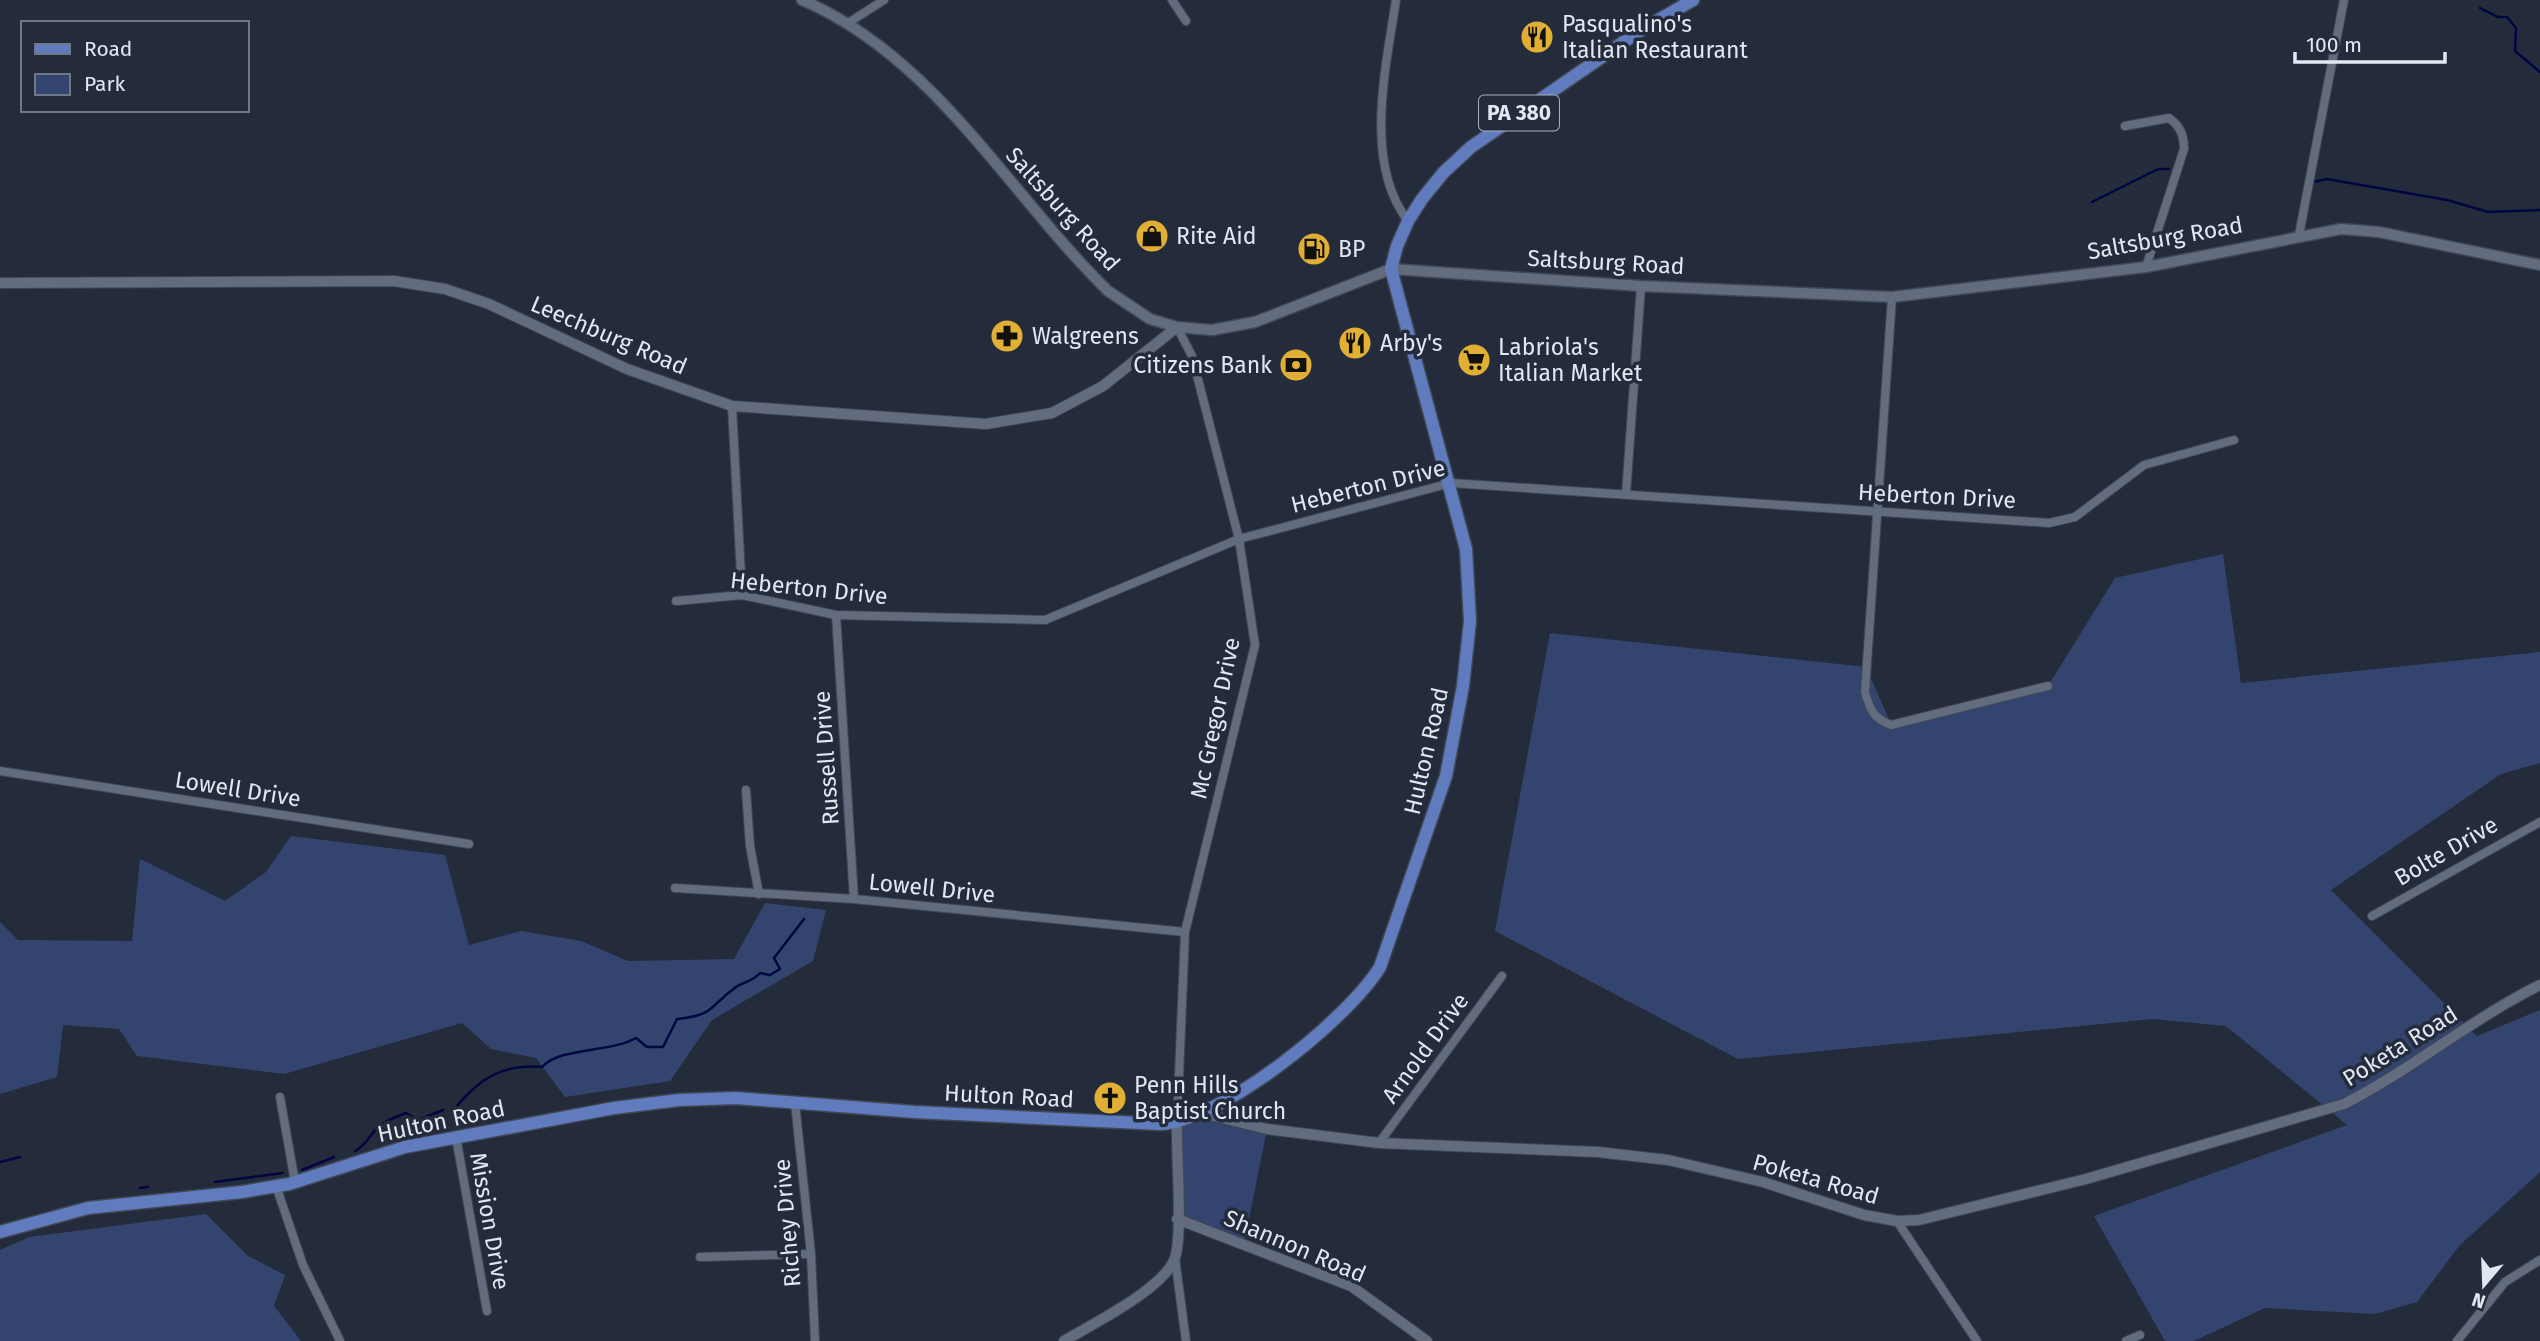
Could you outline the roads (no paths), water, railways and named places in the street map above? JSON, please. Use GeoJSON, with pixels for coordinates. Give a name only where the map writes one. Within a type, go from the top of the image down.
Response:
{"type":"FeatureCollection","features":[{"type":"Feature","properties":{"kind":"main road","name":"Saltsburg Road"},"geometry":{"type":"LineString","coordinates":[[802,0],[848,23],[921,79],[1108,291],[1150,319],[1177,327],[1212,330],[1255,321],[1391,269],[1641,286],[1892,297],[2146,267],[2299,235],[2341,229],[2379,232],[2540,265]]}},
{"type":"Feature","properties":{"kind":"main road","name":"PA 380"},"geometry":{"type":"LineString","coordinates":[[1391,269],[1408,221],[1443,173],[1471,147],[1674,5],[1693,0]]}},
{"type":"Feature","properties":{"kind":"main road","name":"Hulton Road"},"geometry":{"type":"LineString","coordinates":[[0,1232],[88,1208],[276,1186],[405,1147],[679,1100],[736,1098],[1177,1123],[1206,1114],[1236,1096],[1345,1011],[1368,986],[1391,943],[1446,776],[1468,649],[1466,549],[1451,483],[1391,269]]}},
{"type":"Feature","properties":{"kind":"street"},"geometry":{"type":"LineString","coordinates":[[848,23],[884,0]]}},
{"type":"Feature","properties":{"kind":"street"},"geometry":{"type":"LineString","coordinates":[[1172,0],[1186,21]]}},
{"type":"Feature","properties":{"kind":"street"},"geometry":{"type":"LineString","coordinates":[[1396,0],[1380,105],[1389,190],[1408,221]]}},
{"type":"Feature","properties":{"kind":"street"},"geometry":{"type":"LineString","coordinates":[[2299,235],[2344,0]]}},
{"type":"Feature","properties":{"kind":"street"},"geometry":{"type":"LineString","coordinates":[[2124,126],[2169,118],[2176,123],[2184,137],[2184,149],[2146,267]]}},
{"type":"Feature","properties":{"kind":"street","name":"Leechburg Road"},"geometry":{"type":"LineString","coordinates":[[0,283],[394,281],[445,289],[489,304],[627,369],[732,405],[986,424],[1052,413],[1103,386],[1177,327]]}},
{"type":"Feature","properties":{"kind":"street"},"geometry":{"type":"LineString","coordinates":[[1626,494],[1641,286]]}},
{"type":"Feature","properties":{"kind":"street"},"geometry":{"type":"LineString","coordinates":[[1892,297],[1874,513],[1865,692],[1870,711],[1879,720],[1891,724],[1917,720],[2048,686]]}},
{"type":"Feature","properties":{"kind":"street","name":"Mc Gregor Drive"},"geometry":{"type":"LineString","coordinates":[[1177,327],[1192,356],[1239,539],[1255,645],[1185,932],[1177,1123]]}},
{"type":"Feature","properties":{"kind":"street"},"geometry":{"type":"LineString","coordinates":[[732,405],[742,595]]}},
{"type":"Feature","properties":{"kind":"street","name":"Heberton Drive"},"geometry":{"type":"LineString","coordinates":[[677,601],[742,595],[836,615],[1045,620],[1239,539],[1451,483],[2049,523],[2075,517],[2144,465],[2234,440]]}},
{"type":"Feature","properties":{"kind":"street","name":"Russell Drive"},"geometry":{"type":"LineString","coordinates":[[836,615],[854,899]]}},
{"type":"Feature","properties":{"kind":"street","name":"Lowell Drive"},"geometry":{"type":"LineString","coordinates":[[0,771],[469,844]]}},
{"type":"Feature","properties":{"kind":"street"},"geometry":{"type":"LineString","coordinates":[[746,790],[750,846],[759,894]]}},
{"type":"Feature","properties":{"kind":"street","name":"Bolte Drive"},"geometry":{"type":"LineString","coordinates":[[2372,916],[2540,822]]}},
{"type":"Feature","properties":{"kind":"street","name":"Lowell Drive"},"geometry":{"type":"LineString","coordinates":[[675,888],[854,899],[1185,932]]}},
{"type":"Feature","properties":{"kind":"street","name":"Arnold Drive"},"geometry":{"type":"LineString","coordinates":[[1379,1143],[1502,976]]}},
{"type":"Feature","properties":{"kind":"street","name":"Poketa Road"},"geometry":{"type":"LineString","coordinates":[[1206,1114],[1267,1129],[1379,1143],[1598,1152],[1668,1160],[1763,1182],[1864,1215],[1897,1221],[1931,1219],[2344,1104],[2376,1088],[2457,1033],[2540,985]]}},
{"type":"Feature","properties":{"kind":"street"},"geometry":{"type":"LineString","coordinates":[[280,1097],[295,1182]]}},
{"type":"Feature","properties":{"kind":"street","name":"Richey Drive"},"geometry":{"type":"LineString","coordinates":[[795,1103],[811,1254],[816,1340]]}},
{"type":"Feature","properties":{"kind":"street"},"geometry":{"type":"LineString","coordinates":[[1177,1123],[1175,1258],[1186,1341]]}},
{"type":"Feature","properties":{"kind":"street","name":"Mission Drive"},"geometry":{"type":"LineString","coordinates":[[456,1137],[486,1311]]}},
{"type":"Feature","properties":{"kind":"street"},"geometry":{"type":"LineString","coordinates":[[276,1186],[303,1265],[340,1341]]}},
{"type":"Feature","properties":{"kind":"street","name":"Shannon Road"},"geometry":{"type":"LineString","coordinates":[[1177,1219],[1351,1286],[1427,1341]]}},
{"type":"Feature","properties":{"kind":"street"},"geometry":{"type":"LineString","coordinates":[[1897,1221],[1978,1341]]}},
{"type":"Feature","properties":{"kind":"street"},"geometry":{"type":"LineString","coordinates":[[700,1257],[811,1254]]}},
{"type":"Feature","properties":{"kind":"street"},"geometry":{"type":"LineString","coordinates":[[1064,1341],[1144,1291],[1162,1277],[1175,1258]]}},
{"type":"Feature","properties":{"kind":"street"},"geometry":{"type":"LineString","coordinates":[[2457,1341],[2505,1282],[2540,1260]]}},
{"type":"Feature","properties":{"kind":"street"},"geometry":{"type":"LineString","coordinates":[[2126,1341],[2140,1335]]}},
{"type":"Feature","properties":{"kind":"waterway"},"geometry":{"type":"LineString","coordinates":[[2480,8],[2498,17],[2507,17],[2516,28],[2515,51],[2540,72]]}},
{"type":"Feature","properties":{"kind":"waterway"},"geometry":{"type":"LineString","coordinates":[[2092,202],[2158,169],[2169,169]]}},
{"type":"Feature","properties":{"kind":"waterway"},"geometry":{"type":"LineString","coordinates":[[2313,182],[2327,179],[2447,200],[2488,212],[2540,210]]}},
{"type":"Feature","properties":{"kind":"waterway"},"geometry":{"type":"LineString","coordinates":[[456,1107],[484,1080],[504,1070],[542,1067],[560,1056],[625,1043],[636,1038],[647,1047],[663,1047],[677,1019],[699,1015],[760,973],[770,975],[780,969],[774,958],[804,919]]}},
{"type":"Feature","properties":{"kind":"waterway"},"geometry":{"type":"LineString","coordinates":[[355,1151],[379,1126],[392,1119],[406,1113],[418,1120],[443,1110]]}},
{"type":"Feature","properties":{"kind":"waterway"},"geometry":{"type":"LineString","coordinates":[[0,1162],[20,1157]]}},
{"type":"Feature","properties":{"kind":"waterway"},"geometry":{"type":"LineString","coordinates":[[302,1170],[334,1157]]}},
{"type":"Feature","properties":{"kind":"waterway"},"geometry":{"type":"LineString","coordinates":[[215,1182],[283,1173]]}},
{"type":"Feature","properties":{"kind":"waterway"},"geometry":{"type":"LineString","coordinates":[[140,1188],[148,1187]]}},
{"type":"Feature","properties":{"kind":"place","name":"Pasqualino's Italian Restaurant"},"geometry":{"type":"Point","coordinates":[1537,37]}},
{"type":"Feature","properties":{"kind":"place","name":"Rite Aid"},"geometry":{"type":"Point","coordinates":[1152,236]}},
{"type":"Feature","properties":{"kind":"place","name":"BP"},"geometry":{"type":"Point","coordinates":[1314,249]}},
{"type":"Feature","properties":{"kind":"place","name":"Walgreens"},"geometry":{"type":"Point","coordinates":[1007,336]}},
{"type":"Feature","properties":{"kind":"place","name":"Arby's"},"geometry":{"type":"Point","coordinates":[1355,343]}},
{"type":"Feature","properties":{"kind":"place","name":"Labriola's Italian Market"},"geometry":{"type":"Point","coordinates":[1474,360]}},
{"type":"Feature","properties":{"kind":"place","name":"Citizens Bank"},"geometry":{"type":"Point","coordinates":[1296,365]}},
{"type":"Feature","properties":{"kind":"place","name":"Penn Hills Baptist Church"},"geometry":{"type":"Point","coordinates":[1110,1098]}}]}
